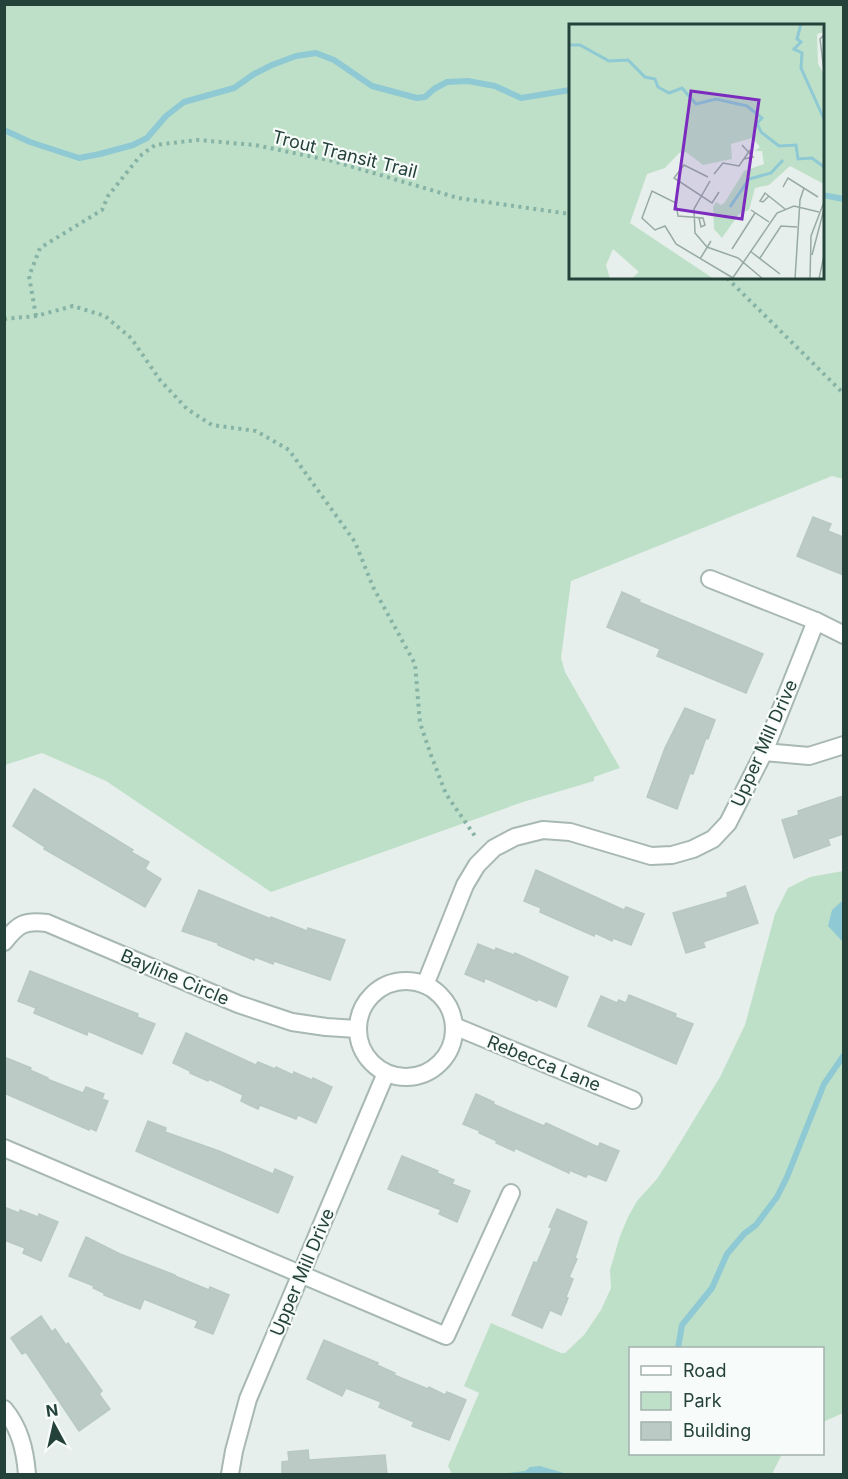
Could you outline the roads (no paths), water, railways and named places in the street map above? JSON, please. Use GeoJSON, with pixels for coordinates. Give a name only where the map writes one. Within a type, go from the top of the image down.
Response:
{"type":"FeatureCollection","features":[{"type":"Feature","properties":{"kind":"street"},"geometry":{"type":"LineString","coordinates":[[710,579],[816,621],[843,635]]}},
{"type":"Feature","properties":{"kind":"street","name":"Upper Mill Drive"},"geometry":{"type":"LineString","coordinates":[[425,985],[465,885],[477,865],[494,849],[516,837],[543,830],[570,832],[651,856],[672,855],[693,849],[713,839],[728,823],[764,752],[816,621]]}},
{"type":"Feature","properties":{"kind":"street"},"geometry":{"type":"LineString","coordinates":[[764,752],[809,756],[843,745]]}},
{"type":"Feature","properties":{"kind":"street","name":"Bayline Circle"},"geometry":{"type":"LineString","coordinates":[[4,942],[22,924],[33,921],[47,923],[238,1004],[292,1022],[357,1029]]}},
{"type":"Feature","properties":{"kind":"street"},"geometry":{"type":"LineString","coordinates":[[409,981],[425,985],[436,992],[451,1013],[454,1026],[452,1042],[445,1058],[433,1069],[418,1076],[402,1077],[386,1073],[374,1066],[359,1043],[357,1029],[360,1014],[368,1000],[379,989],[394,982],[409,981]]}},
{"type":"Feature","properties":{"kind":"street","name":"Rebecca Lane"},"geometry":{"type":"LineString","coordinates":[[454,1026],[633,1100]]}},
{"type":"Feature","properties":{"kind":"street","name":"Upper Mill Drive"},"geometry":{"type":"LineString","coordinates":[[230,1474],[248,1399],[386,1073]]}},
{"type":"Feature","properties":{"kind":"street"},"geometry":{"type":"LineString","coordinates":[[4,1148],[446,1336],[511,1193]]}},
{"type":"Feature","properties":{"kind":"street"},"geometry":{"type":"LineString","coordinates":[[4,1408],[12,1418],[21,1438],[27,1474]]}},
{"type":"Feature","properties":{"kind":"water"},"geometry":{"type":"Polygon","coordinates":[[[843,900],[843,942],[828,926],[832,910],[843,900]]]}},
{"type":"Feature","properties":{"kind":"water"},"geometry":{"type":"Polygon","coordinates":[[[540,1466],[567,1474],[500,1474],[525,1471],[530,1467],[540,1466]]]}},
{"type":"Feature","properties":{"kind":"waterway"},"geometry":{"type":"LineString","coordinates":[[4,130],[30,142],[79,158],[100,154],[133,145],[147,138],[166,116],[184,102],[234,88],[272,65],[296,56],[316,53],[334,60],[372,86],[417,98],[425,97],[447,82],[468,81],[495,86],[521,98],[569,90]]}},
{"type":"Feature","properties":{"kind":"waterway"},"geometry":{"type":"LineString","coordinates":[[824,195],[844,199]]}},
{"type":"Feature","properties":{"kind":"waterway"},"geometry":{"type":"LineString","coordinates":[[678,1347],[682,1325],[712,1288],[727,1254],[744,1234],[756,1225],[777,1197],[824,1084],[844,1055]]}}]}
